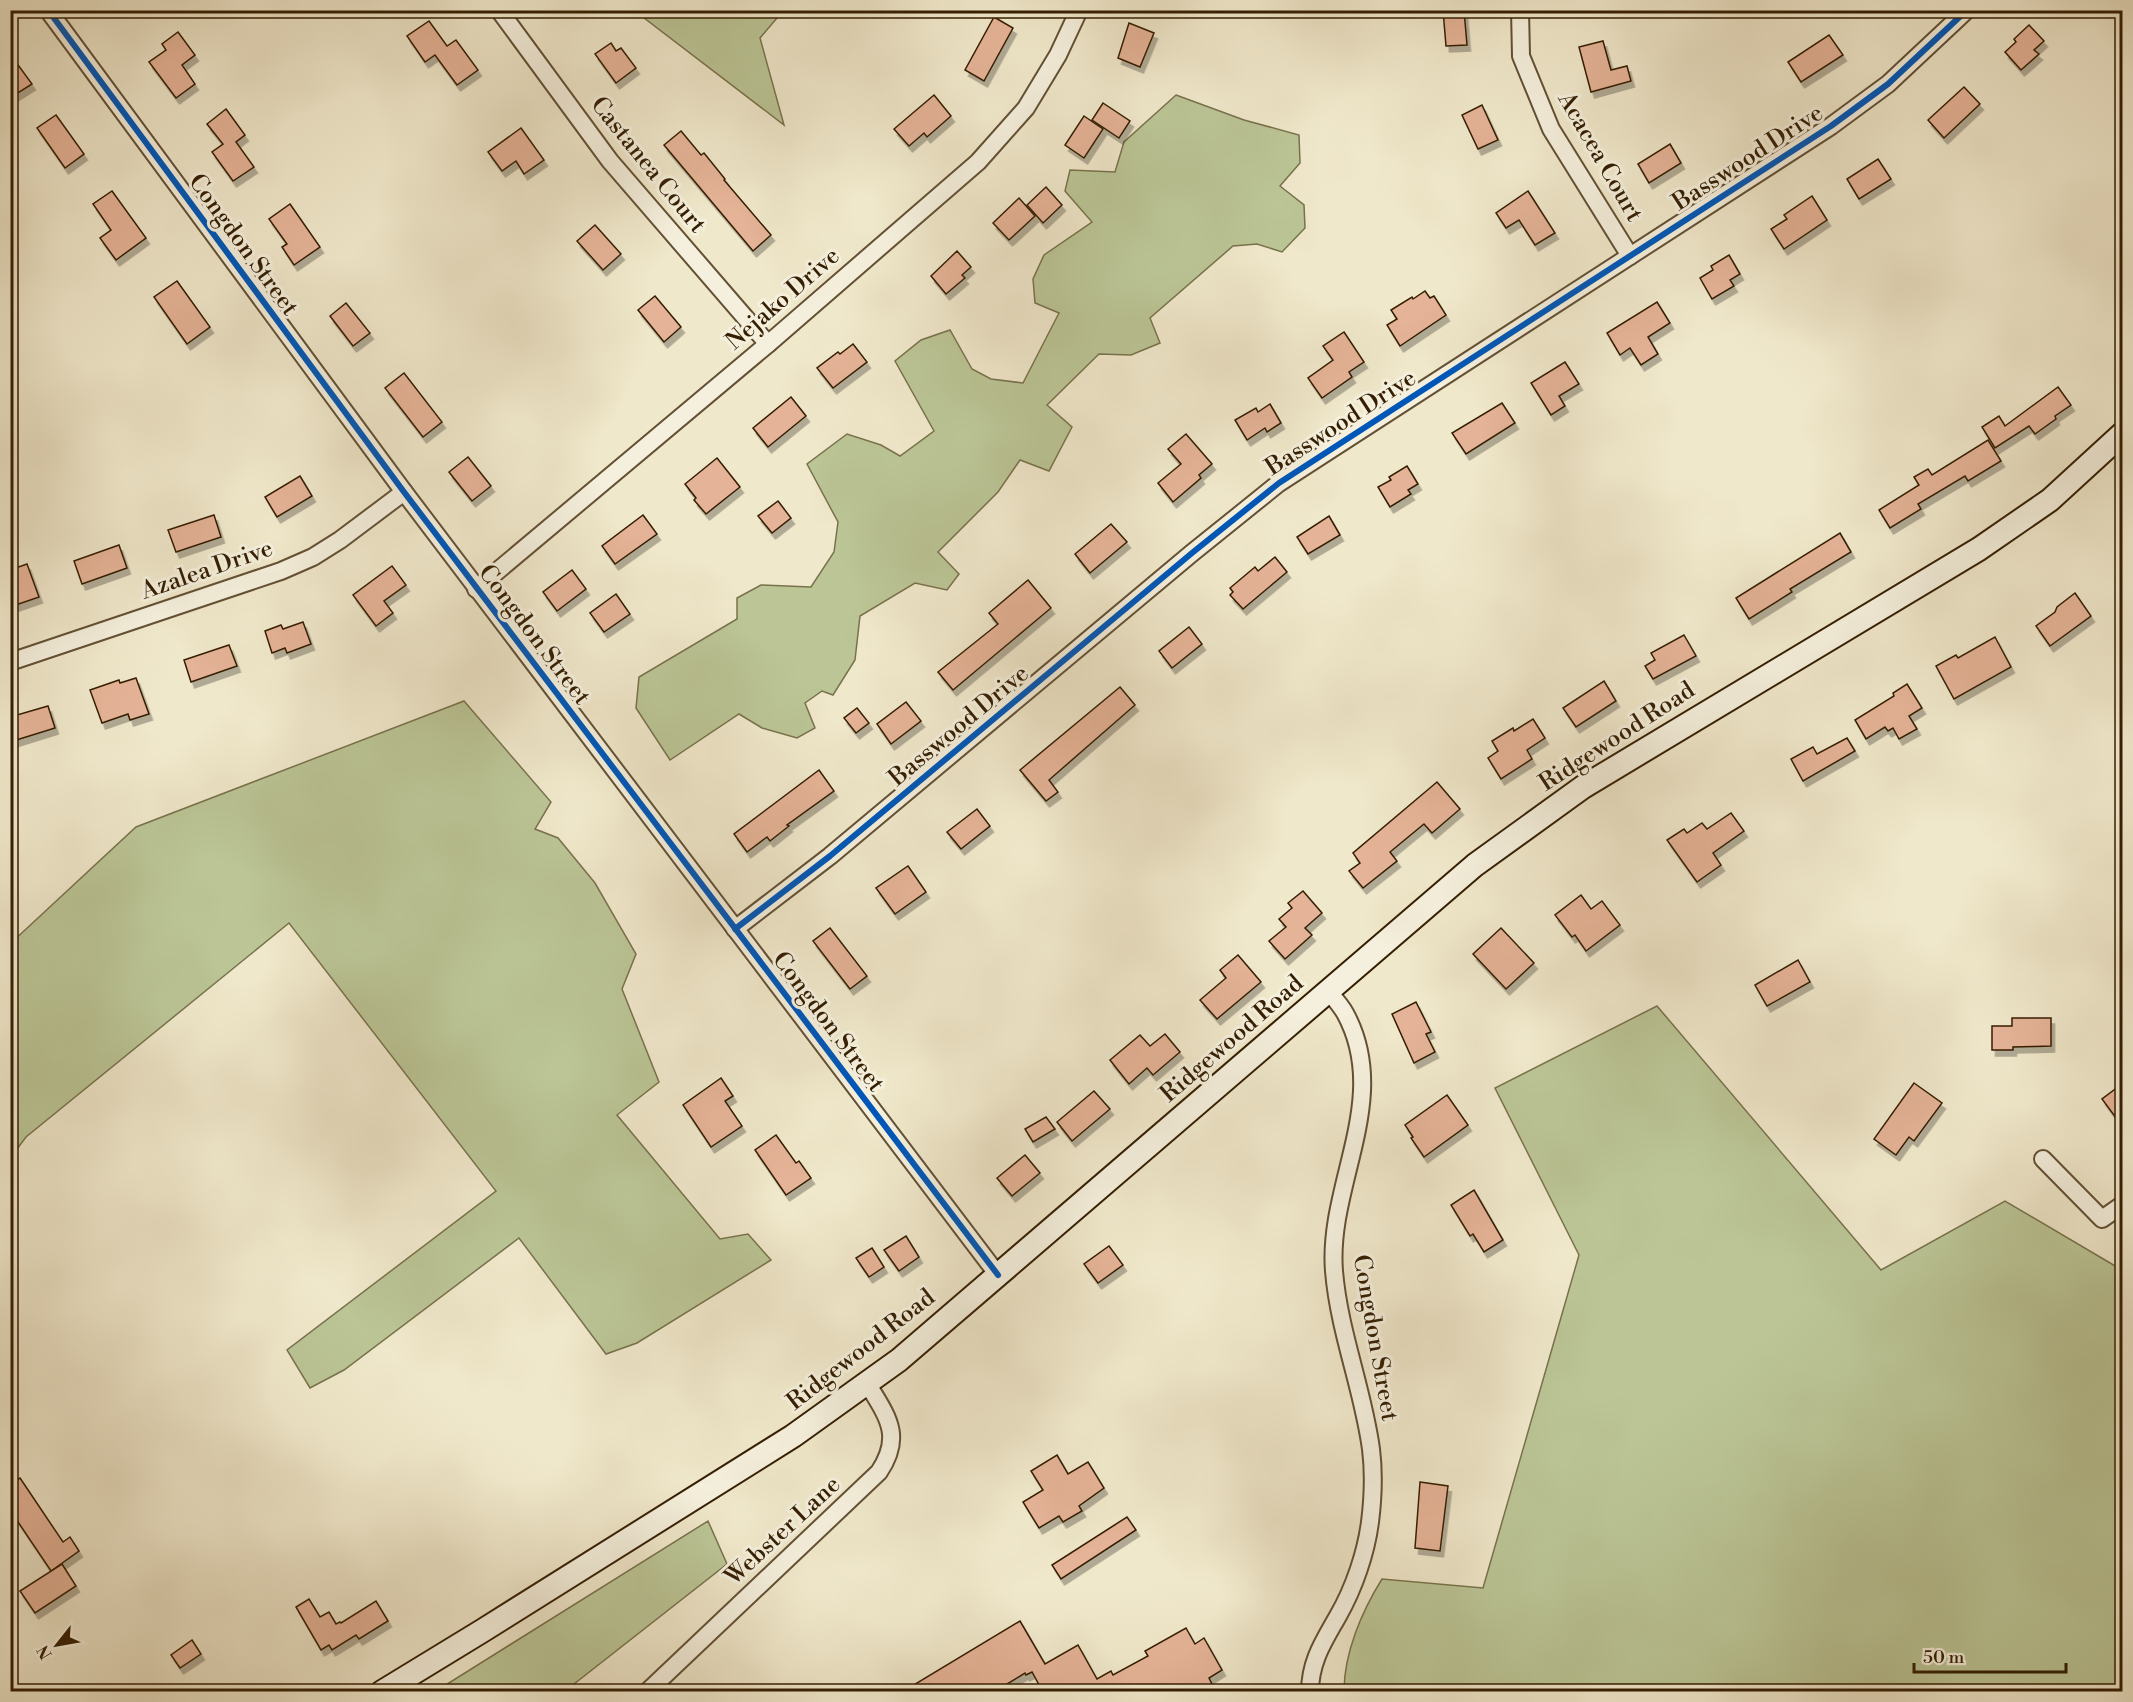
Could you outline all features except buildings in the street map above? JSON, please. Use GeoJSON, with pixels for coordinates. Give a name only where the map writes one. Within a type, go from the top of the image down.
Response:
{"type":"FeatureCollection","features":[{"type":"Feature","properties":{"kind":"main road","name":"Ridgewood Road"},"geometry":{"type":"LineString","coordinates":[[382,1692],[793,1436],[899,1360],[1475,865],[1583,787],[1979,549],[2050,500],[2122,434]]}},
{"type":"Feature","properties":{"kind":"street","name":"Congdon Street"},"geometry":{"type":"LineString","coordinates":[[48,10],[476,589],[998,1275]]}},
{"type":"Feature","properties":{"kind":"street","name":"Castanea Court"},"geometry":{"type":"LineString","coordinates":[[499,10],[610,161],[768,344]]}},
{"type":"Feature","properties":{"kind":"street","name":"Nejako Drive"},"geometry":{"type":"LineString","coordinates":[[476,589],[768,344],[978,162],[1026,108],[1058,55],[1079,10]]}},
{"type":"Feature","properties":{"kind":"street","name":"Acacea Court"},"geometry":{"type":"LineString","coordinates":[[1520,10],[1521,56],[1551,129],[1630,256]]}},
{"type":"Feature","properties":{"kind":"street","name":"Basswood Drive"},"geometry":{"type":"LineString","coordinates":[[735,929],[830,856],[1279,483],[1831,126],[1888,84],[1967,10]]}},
{"type":"Feature","properties":{"kind":"street","name":"Azalea Drive"},"geometry":{"type":"LineString","coordinates":[[10,662],[281,571],[314,557],[404,492]]}},
{"type":"Feature","properties":{"kind":"street","name":"Congdon Street"},"geometry":{"type":"LineString","coordinates":[[1310,1692],[1314,1661],[1322,1641],[1339,1616],[1362,1556],[1370,1524],[1373,1490],[1371,1451],[1339,1305],[1334,1262],[1338,1215],[1361,1118],[1363,1091],[1354,1033],[1345,1012],[1329,992]]}},
{"type":"Feature","properties":{"kind":"street"},"geometry":{"type":"LineString","coordinates":[[2043,1160],[2102,1219],[2122,1205]]}},
{"type":"Feature","properties":{"kind":"street","name":"Webster Lane"},"geometry":{"type":"LineString","coordinates":[[647,1692],[879,1472],[889,1454],[892,1442],[891,1430],[887,1417],[867,1383]]}},
{"type":"Feature","properties":{"kind":"green space"},"geometry":{"type":"Polygon","coordinates":[[[635,11],[783,11],[760,38],[784,125],[635,11]]]}},
{"type":"Feature","properties":{"kind":"green space"},"geometry":{"type":"Polygon","coordinates":[[[1176,95],[1244,120],[1299,135],[1300,163],[1280,186],[1304,205],[1305,228],[1282,252],[1257,244],[1233,246],[1150,318],[1160,343],[1131,355],[1099,354],[1047,405],[1072,427],[1049,471],[1020,460],[998,492],[938,552],[959,574],[947,590],[915,583],[860,616],[855,660],[833,695],[822,691],[805,703],[815,728],[797,738],[762,728],[739,714],[670,760],[636,708],[639,677],[737,619],[737,598],[761,585],[811,587],[834,552],[838,522],[807,464],[847,434],[881,445],[900,456],[934,431],[895,361],[921,340],[950,330],[972,369],[991,379],[1023,383],[1059,313],[1035,303],[1033,279],[1044,255],[1092,222],[1065,191],[1070,170],[1115,172],[1124,142],[1176,95]]]}},
{"type":"Feature","properties":{"kind":"green space"},"geometry":{"type":"Polygon","coordinates":[[[464,701],[551,802],[535,829],[558,838],[595,883],[636,954],[622,989],[659,1082],[617,1115],[720,1239],[748,1234],[771,1260],[637,1343],[606,1354],[519,1238],[344,1370],[310,1388],[287,1350],[496,1191],[289,923],[26,1137],[11,1157],[11,943],[136,827],[464,701]]]}},
{"type":"Feature","properties":{"kind":"green space"},"geometry":{"type":"Polygon","coordinates":[[[1657,1006],[1881,1270],[2005,1201],[2122,1270],[2122,1691],[1344,1691],[1351,1647],[1368,1605],[1382,1579],[1483,1588],[1579,1255],[1495,1088],[1657,1006]]]}},
{"type":"Feature","properties":{"kind":"green space"},"geometry":{"type":"Polygon","coordinates":[[[708,1521],[727,1564],[565,1691],[436,1691],[708,1521]]]}},
{"type":"Feature","properties":{"kind":"cycle path"},"geometry":{"type":"LineString","coordinates":[[48,10],[404,492],[998,1275]]}},
{"type":"Feature","properties":{"kind":"cycle path"},"geometry":{"type":"LineString","coordinates":[[735,929],[830,856],[1279,483],[1831,126],[1888,84],[1967,10]]}}]}
